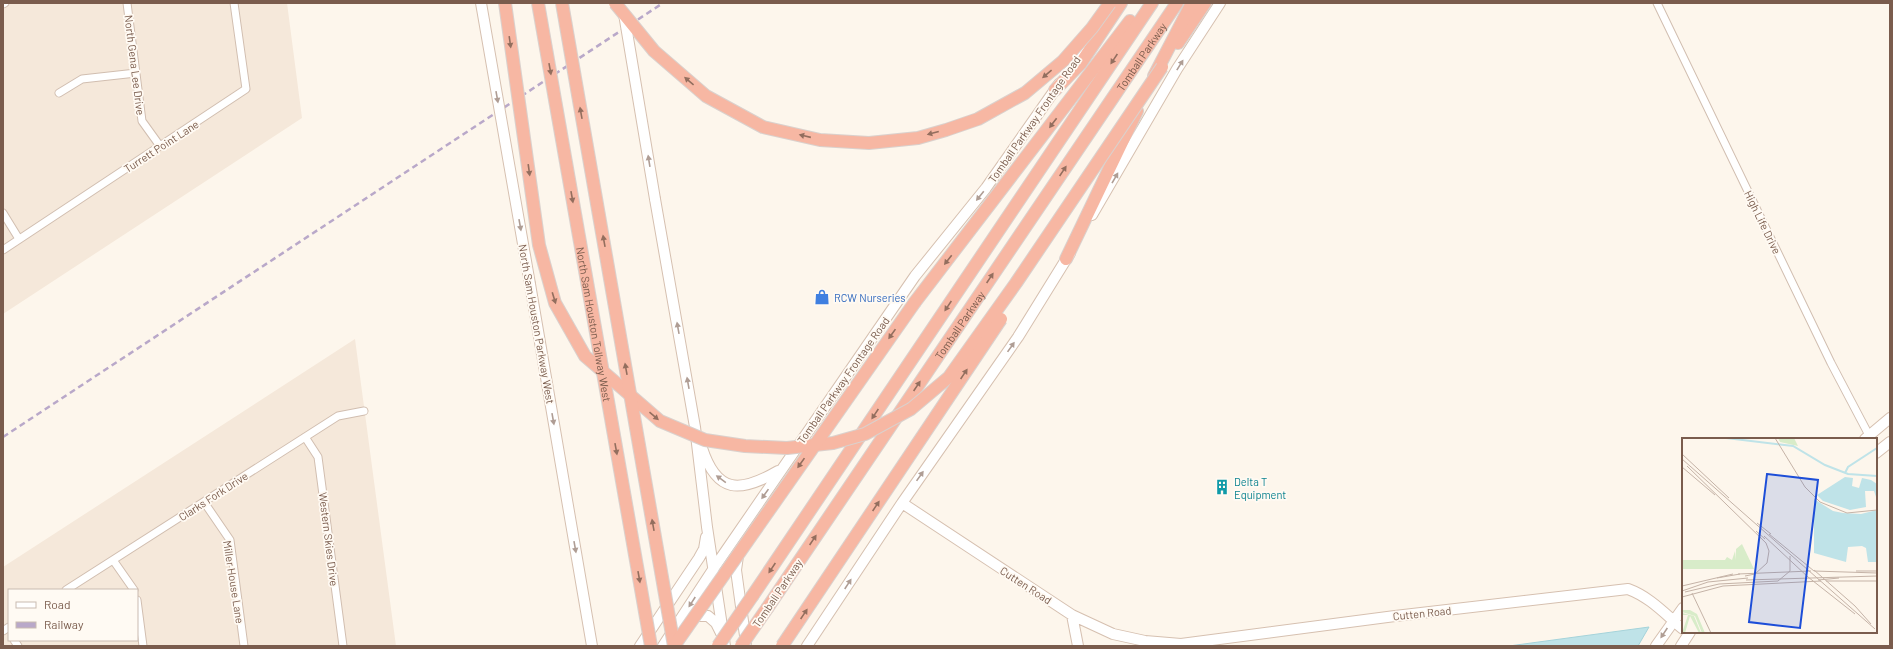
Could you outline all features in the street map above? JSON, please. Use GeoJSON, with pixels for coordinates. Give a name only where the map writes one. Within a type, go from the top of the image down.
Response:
{"type":"FeatureCollection","features":[{"type":"Feature","properties":{"kind":"highway"},"geometry":{"type":"LineString","coordinates":[[505,3],[539,245],[555,302],[585,356],[660,421],[706,440],[745,446],[795,447],[833,443],[865,434],[911,409],[949,377],[1007,296],[1205,3]]}},
{"type":"Feature","properties":{"kind":"highway","name":"North Sam Houston Tollway West"},"geometry":{"type":"LineString","coordinates":[[538,3],[651,646]]}},
{"type":"Feature","properties":{"kind":"highway"},"geometry":{"type":"LineString","coordinates":[[562,3],[674,646]]}},
{"type":"Feature","properties":{"kind":"highway"},"geometry":{"type":"LineString","coordinates":[[615,3],[654,51],[700,91],[763,127],[820,140],[869,143],[918,138],[946,130],[978,119],[1025,93],[1063,61],[1092,28],[1110,3]]}},
{"type":"Feature","properties":{"kind":"highway"},"geometry":{"type":"LineString","coordinates":[[1055,90],[1081,63],[1121,3]]}},
{"type":"Feature","properties":{"kind":"highway"},"geometry":{"type":"LineString","coordinates":[[674,646],[914,302],[1144,3]]}},
{"type":"Feature","properties":{"kind":"highway","name":"Tomball Parkway"},"geometry":{"type":"LineString","coordinates":[[723,645],[753,595],[1152,3]]}},
{"type":"Feature","properties":{"kind":"highway","name":"Tomball Parkway"},"geometry":{"type":"LineString","coordinates":[[741,646],[1177,3]]}},
{"type":"Feature","properties":{"kind":"highway"},"geometry":{"type":"LineString","coordinates":[[1066,259],[1167,48],[1192,3]]}},
{"type":"Feature","properties":{"kind":"highway"},"geometry":{"type":"LineString","coordinates":[[782,646],[1113,152],[1151,92],[1162,67]]}},
{"type":"Feature","properties":{"kind":"main road","name":"North Sam Houston Parkway West"},"geometry":{"type":"LineString","coordinates":[[481,3],[593,645]]}},
{"type":"Feature","properties":{"kind":"main road"},"geometry":{"type":"LineString","coordinates":[[622,3],[695,426],[723,645]]}},
{"type":"Feature","properties":{"kind":"main road","name":"Tomball Parkway Frontage Road"},"geometry":{"type":"LineString","coordinates":[[663,646],[754,509],[915,276],[986,188],[1114,3]]}},
{"type":"Feature","properties":{"kind":"main road"},"geometry":{"type":"LineString","coordinates":[[807,644],[902,503],[1018,337],[1066,259],[1178,69],[1220,3]]}},
{"type":"Feature","properties":{"kind":"main road"},"geometry":{"type":"LineString","coordinates":[[1868,438],[1890,418]]}},
{"type":"Feature","properties":{"kind":"main road"},"geometry":{"type":"LineString","coordinates":[[695,426],[708,466],[719,479],[730,485],[744,486],[758,483],[782,469]]}},
{"type":"Feature","properties":{"kind":"main road"},"geometry":{"type":"LineString","coordinates":[[1878,448],[1890,442]]}},
{"type":"Feature","properties":{"kind":"main road","name":"Cutten Road"},"geometry":{"type":"LineString","coordinates":[[902,503],[1072,615],[1113,634],[1144,641],[1181,644],[1381,617],[1628,589],[1653,602],[1682,628]]}},
{"type":"Feature","properties":{"kind":"main road"},"geometry":{"type":"LineString","coordinates":[[746,646],[736,570],[741,542],[754,509]]}},
{"type":"Feature","properties":{"kind":"main road"},"geometry":{"type":"LineString","coordinates":[[640,646],[699,558],[704,549],[707,527]]}},
{"type":"Feature","properties":{"kind":"main road"},"geometry":{"type":"LineString","coordinates":[[1656,646],[1682,609]]}},
{"type":"Feature","properties":{"kind":"main road"},"geometry":{"type":"LineString","coordinates":[[1072,615],[1078,646]]}},
{"type":"Feature","properties":{"kind":"main road"},"geometry":{"type":"LineString","coordinates":[[676,626],[690,616],[708,616],[716,623],[723,645]]}},
{"type":"Feature","properties":{"kind":"main road"},"geometry":{"type":"LineString","coordinates":[[1681,646],[1687,633]]}},
{"type":"Feature","properties":{"kind":"street","name":"North Gena Lee Drive"},"geometry":{"type":"LineString","coordinates":[[127,3],[142,121],[160,146]]}},
{"type":"Feature","properties":{"kind":"street","name":"Turrett Point Lane"},"geometry":{"type":"LineString","coordinates":[[3,250],[246,90],[234,3]]}},
{"type":"Feature","properties":{"kind":"street","name":"High Life Drive"},"geometry":{"type":"LineString","coordinates":[[1656,3],[1868,438]]}},
{"type":"Feature","properties":{"kind":"street"},"geometry":{"type":"LineString","coordinates":[[59,93],[82,79],[136,73]]}},
{"type":"Feature","properties":{"kind":"street"},"geometry":{"type":"LineString","coordinates":[[3,213],[20,239]]}},
{"type":"Feature","properties":{"kind":"street","name":"Clarks Fork Drive"},"geometry":{"type":"LineString","coordinates":[[68,589],[338,416],[364,411]]}},
{"type":"Feature","properties":{"kind":"street","name":"Western Skies Drive"},"geometry":{"type":"LineString","coordinates":[[305,437],[318,457],[343,646]]}},
{"type":"Feature","properties":{"kind":"street","name":"Miller House Lane"},"geometry":{"type":"LineString","coordinates":[[204,502],[230,540],[244,646]]}},
{"type":"Feature","properties":{"kind":"street"},"geometry":{"type":"LineString","coordinates":[[113,560],[133,589]]}},
{"type":"Feature","properties":{"kind":"street"},"geometry":{"type":"LineString","coordinates":[[138,608],[143,646]]}},
{"type":"Feature","properties":{"kind":"street","name":"Cutten Road"},"geometry":{"type":"LineString","coordinates":[[1149,646],[1162,643]]}},
{"type":"Feature","properties":{"kind":"shaded area"},"geometry":{"type":"Polygon","coordinates":[[[3,3],[287,3],[302,118],[3,314],[3,3]]]}},
{"type":"Feature","properties":{"kind":"shaded area"},"geometry":{"type":"Polygon","coordinates":[[[355,339],[396,646],[3,646],[3,567],[355,339]]]}},
{"type":"Feature","properties":{"kind":"water"},"geometry":{"type":"Polygon","coordinates":[[[1649,627],[1638,646],[1509,646],[1649,627]]]}},
{"type":"Feature","properties":{"kind":"railway"},"geometry":{"type":"LineString","coordinates":[[3,437],[663,3]]}},
{"type":"Feature","properties":{"kind":"place","name":"RCW Nurseries"},"geometry":{"type":"Point","coordinates":[822,297]}},
{"type":"Feature","properties":{"kind":"place","name":"Delta T Equipment"},"geometry":{"type":"Point","coordinates":[1222,487]}}]}
